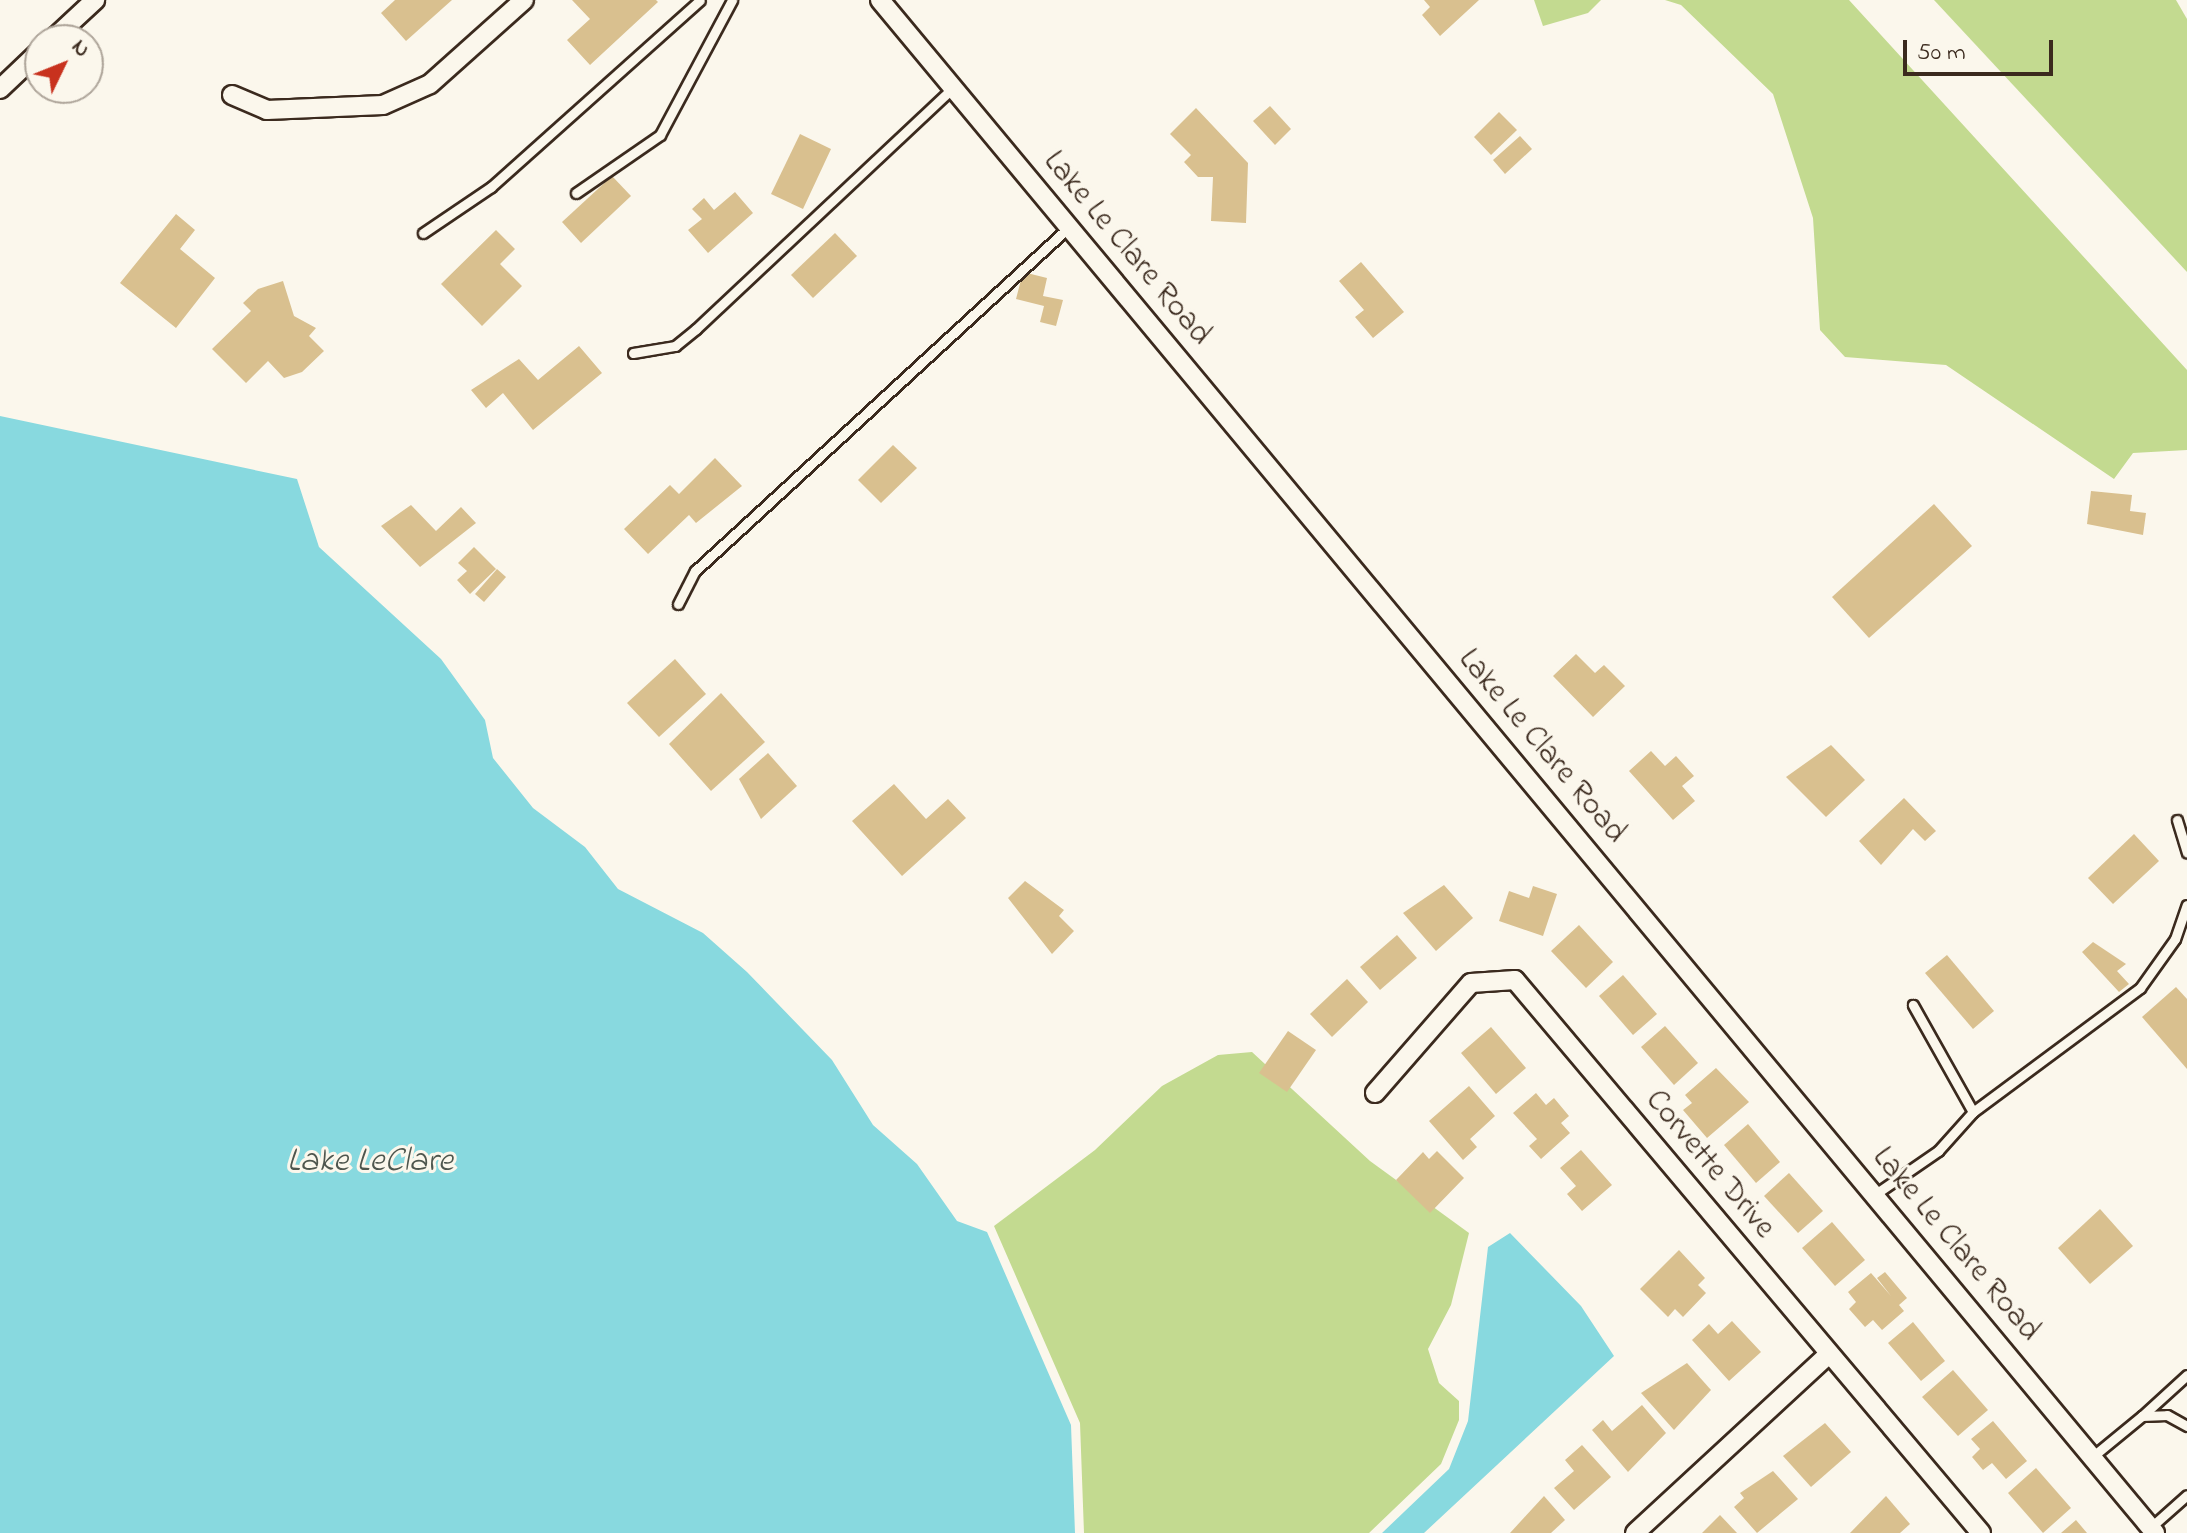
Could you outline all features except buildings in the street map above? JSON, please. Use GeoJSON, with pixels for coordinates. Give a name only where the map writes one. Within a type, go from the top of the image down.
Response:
{"type":"FeatureCollection","features":[{"type":"Feature","properties":{"kind":"street"},"geometry":{"type":"LineString","coordinates":[[69,24],[95,0]]}},
{"type":"Feature","properties":{"kind":"street"},"geometry":{"type":"LineString","coordinates":[[232,95],[267,110],[383,105],[430,84],[524,0]]}},
{"type":"Feature","properties":{"kind":"street","name":"Lake Le Clare Road"},"geometry":{"type":"LineString","coordinates":[[880,0],[2153,1530]]}},
{"type":"Feature","properties":{"kind":"street"},"geometry":{"type":"LineString","coordinates":[[0,89],[24,66]]}},
{"type":"Feature","properties":{"kind":"street","name":"Corvette Drive"},"geometry":{"type":"LineString","coordinates":[[1375,1093],[1471,983],[1515,980],[1980,1533]]}},
{"type":"Feature","properties":{"kind":"street"},"geometry":{"type":"LineString","coordinates":[[1635,1533],[1829,1354]]}},
{"type":"Feature","properties":{"kind":"lane"},"geometry":{"type":"LineString","coordinates":[[423,233],[491,187],[700,0]]}},
{"type":"Feature","properties":{"kind":"lane"},"geometry":{"type":"LineString","coordinates":[[576,193],[660,135],[732,0]]}},
{"type":"Feature","properties":{"kind":"lane"},"geometry":{"type":"LineString","coordinates":[[633,353],[675,346],[696,329],[953,88]]}},
{"type":"Feature","properties":{"kind":"lane"},"geometry":{"type":"LineString","coordinates":[[678,604],[695,571],[1069,227]]}},
{"type":"Feature","properties":{"kind":"lane"},"geometry":{"type":"LineString","coordinates":[[2177,820],[2187,852]]}},
{"type":"Feature","properties":{"kind":"lane"},"geometry":{"type":"LineString","coordinates":[[1874,1195],[1938,1151],[1973,1112],[2140,988],[2175,939],[2187,905]]}},
{"type":"Feature","properties":{"kind":"lane"},"geometry":{"type":"LineString","coordinates":[[1913,1005],[1973,1112]]}},
{"type":"Feature","properties":{"kind":"lane"},"geometry":{"type":"LineString","coordinates":[[2092,1457],[2187,1375]]}},
{"type":"Feature","properties":{"kind":"lane"},"geometry":{"type":"LineString","coordinates":[[2142,1416],[2167,1415],[2187,1426]]}},
{"type":"Feature","properties":{"kind":"lane"},"geometry":{"type":"LineString","coordinates":[[2153,1530],[2187,1495]]}},
{"type":"Feature","properties":{"kind":"green space"},"geometry":{"type":"Polygon","coordinates":[[[1534,0],[1601,0],[1588,13],[1543,26],[1534,0]]]}},
{"type":"Feature","properties":{"kind":"green space"},"geometry":{"type":"Polygon","coordinates":[[[1665,0],[1849,0],[2187,370],[2187,450],[2133,453],[2114,479],[1946,365],[1845,357],[1820,330],[1813,218],[1773,94],[1681,5],[1665,0]]]}},
{"type":"Feature","properties":{"kind":"green space"},"geometry":{"type":"Polygon","coordinates":[[[1934,0],[2176,0],[2187,19],[2187,272],[1934,0]]]}},
{"type":"Feature","properties":{"kind":"green space"},"geometry":{"type":"Polygon","coordinates":[[[1252,1052],[1370,1161],[1469,1233],[1451,1305],[1428,1349],[1439,1383],[1459,1401],[1459,1420],[1441,1464],[1369,1533],[1084,1533],[1080,1423],[994,1226],[1095,1150],[1162,1086],[1218,1055],[1252,1052]]]}},
{"type":"Feature","properties":{"kind":"water","name":"Lake LeClare"},"geometry":{"type":"Polygon","coordinates":[[[0,416],[297,479],[319,547],[441,659],[485,720],[493,758],[533,808],[585,847],[618,889],[703,933],[747,972],[832,1060],[873,1125],[917,1164],[957,1221],[987,1232],[1071,1425],[1075,1533],[0,1533],[0,416]]]}},
{"type":"Feature","properties":{"kind":"water"},"geometry":{"type":"Polygon","coordinates":[[[1510,1233],[1581,1306],[1614,1356],[1424,1533],[1382,1533],[1449,1469],[1468,1421],[1488,1247],[1510,1233]]]}}]}
